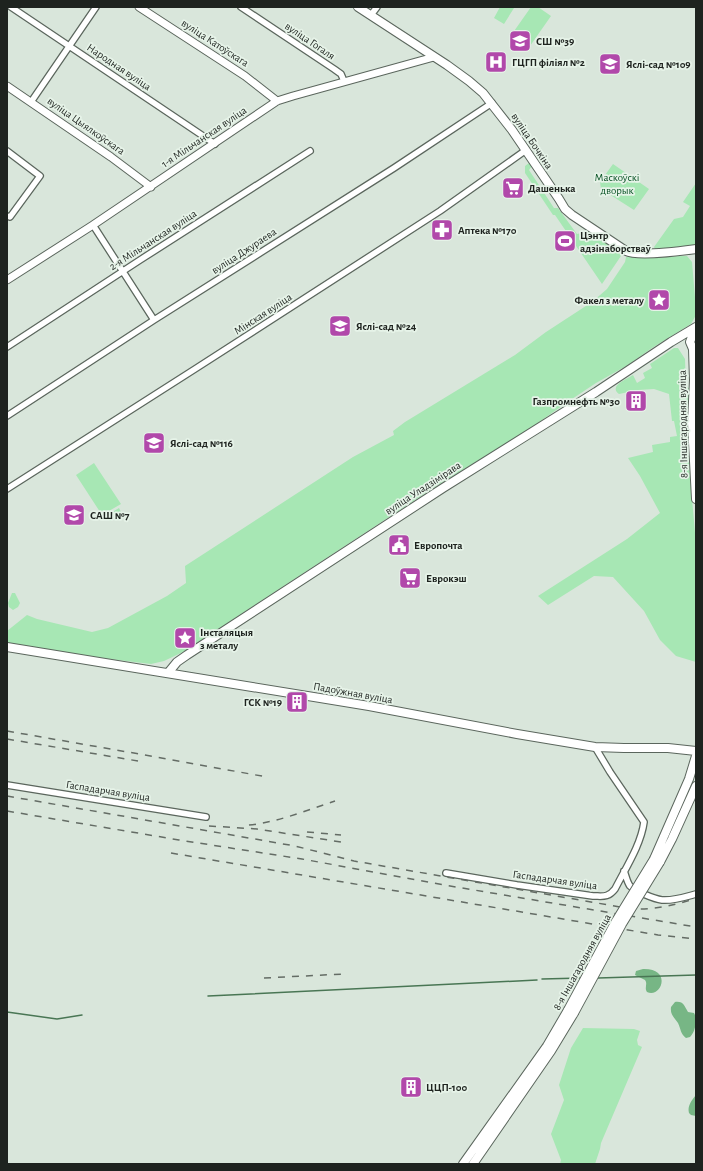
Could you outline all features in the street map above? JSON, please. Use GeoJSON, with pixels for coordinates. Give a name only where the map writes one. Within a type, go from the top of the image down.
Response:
{"type":"FeatureCollection","features":[{"type":"Feature","properties":{"kind":"main road","name":"вуліца Бочкіна"},"geometry":{"type":"LineString","coordinates":[[358,7],[469,81],[483,93],[512,130],[569,213],[626,251],[632,253],[640,254],[696,249]]}},
{"type":"Feature","properties":{"kind":"main road","name":"вуліца Уладзімірава"},"geometry":{"type":"LineString","coordinates":[[168,673],[187,655],[443,488],[596,392],[676,339],[696,328]]}},
{"type":"Feature","properties":{"kind":"main road","name":"8-я Іншагародняя вуліца"},"geometry":{"type":"LineString","coordinates":[[696,328],[690,342],[693,349],[694,380],[692,423],[696,499]]}},
{"type":"Feature","properties":{"kind":"main road"},"geometry":{"type":"LineString","coordinates":[[676,339],[693,349]]}},
{"type":"Feature","properties":{"kind":"main road","name":"Падоўжная вуліца"},"geometry":{"type":"LineString","coordinates":[[7,647],[369,706],[595,747],[668,748],[696,751]]}},
{"type":"Feature","properties":{"kind":"main road","name":"8-я Іншагародняя вуліца"},"geometry":{"type":"LineString","coordinates":[[657,861],[689,779],[696,756]]}},
{"type":"Feature","properties":{"kind":"main road","name":"8-я Іншагародняя вуліца"},"geometry":{"type":"LineString","coordinates":[[463,1164],[478,1150],[563,1033],[571,1012],[657,861],[672,839],[696,786]]}},
{"type":"Feature","properties":{"kind":"main road","name":"8-я Іншагародняя вуліца"},"geometry":{"type":"LineString","coordinates":[[473,1164],[478,1150]]}},
{"type":"Feature","properties":{"kind":"street","name":"Народная вуліца"},"geometry":{"type":"LineString","coordinates":[[11,7],[215,144]]}},
{"type":"Feature","properties":{"kind":"street"},"geometry":{"type":"LineString","coordinates":[[31,102],[96,7]]}},
{"type":"Feature","properties":{"kind":"street","name":"вуліца Катоўскага"},"geometry":{"type":"LineString","coordinates":[[139,7],[245,76],[277,101]]}},
{"type":"Feature","properties":{"kind":"street","name":"вуліца Гогаля"},"geometry":{"type":"LineString","coordinates":[[241,7],[330,66],[341,74],[344,81]]}},
{"type":"Feature","properties":{"kind":"street"},"geometry":{"type":"LineString","coordinates":[[371,16],[377,7]]}},
{"type":"Feature","properties":{"kind":"street","name":"1-я Мільчанская вуліца"},"geometry":{"type":"LineString","coordinates":[[7,280],[151,187],[277,101],[434,57]]}},
{"type":"Feature","properties":{"kind":"street","name":"вуліца Цыялкоўскага"},"geometry":{"type":"LineString","coordinates":[[7,86],[111,157],[151,187]]}},
{"type":"Feature","properties":{"kind":"street","name":"вуліца Джураева"},"geometry":{"type":"LineString","coordinates":[[7,416],[154,320],[394,168],[492,103]]}},
{"type":"Feature","properties":{"kind":"street","name":"Мінская вуліца"},"geometry":{"type":"LineString","coordinates":[[7,489],[440,211],[526,150]]}},
{"type":"Feature","properties":{"kind":"street"},"geometry":{"type":"LineString","coordinates":[[7,151],[40,176],[10,217],[7,216]]}},
{"type":"Feature","properties":{"kind":"street","name":"2-я Мільчанская вуліца"},"geometry":{"type":"LineString","coordinates":[[7,347],[310,151]]}},
{"type":"Feature","properties":{"kind":"street"},"geometry":{"type":"LineString","coordinates":[[93,225],[154,320]]}},
{"type":"Feature","properties":{"kind":"street","name":"Гаспадарчая вуліца"},"geometry":{"type":"LineString","coordinates":[[446,872],[517,885],[605,896],[611,894],[624,871],[642,832],[644,822],[595,747]]}},
{"type":"Feature","properties":{"kind":"street","name":"Гаспадарчая вуліца"},"geometry":{"type":"LineString","coordinates":[[7,785],[206,817]]}},
{"type":"Feature","properties":{"kind":"street"},"geometry":{"type":"LineString","coordinates":[[624,871],[630,886],[661,900],[670,900],[696,894]]}},
{"type":"Feature","properties":{"kind":"green space"},"geometry":{"type":"Polygon","coordinates":[[[500,7],[514,8],[504,24],[494,18],[500,7]]]}},
{"type":"Feature","properties":{"kind":"green space"},"geometry":{"type":"Polygon","coordinates":[[[531,7],[538,7],[551,16],[530,46],[512,34],[531,7]]]}},
{"type":"Feature","properties":{"kind":"green space"},"geometry":{"type":"Polygon","coordinates":[[[529,163],[532,166],[529,170],[554,208],[558,208],[577,234],[590,231],[623,253],[602,284],[525,173],[525,166],[529,163]]]}},
{"type":"Feature","properties":{"kind":"green space","name":"Маскоўскі дворык"},"geometry":{"type":"Polygon","coordinates":[[[613,164],[649,189],[634,210],[601,189],[600,182],[613,164]]]}},
{"type":"Feature","properties":{"kind":"green space"},"geometry":{"type":"Polygon","coordinates":[[[696,183],[696,244],[691,246],[655,249],[654,247],[674,219],[683,217],[690,206],[683,202],[696,183]]]}},
{"type":"Feature","properties":{"kind":"green space"},"geometry":{"type":"Polygon","coordinates":[[[687,256],[692,262],[696,309],[696,315],[691,324],[628,365],[596,383],[525,432],[441,483],[183,652],[164,661],[151,664],[7,644],[7,631],[27,615],[37,619],[92,632],[108,628],[167,596],[186,583],[185,566],[353,457],[394,435],[393,431],[405,422],[515,355],[546,332],[592,302],[607,289],[625,262],[626,257],[687,256]]]}},
{"type":"Feature","properties":{"kind":"green space"},"geometry":{"type":"Polygon","coordinates":[[[674,348],[678,348],[685,359],[686,387],[689,388],[688,453],[696,544],[696,662],[676,656],[660,640],[644,611],[613,577],[594,576],[548,605],[538,596],[627,539],[660,513],[640,476],[628,458],[653,452],[652,445],[670,442],[670,437],[677,436],[674,421],[672,421],[669,394],[654,389],[638,390],[619,394],[616,391],[616,388],[620,383],[633,375],[637,383],[645,378],[643,373],[652,368],[650,364],[674,348]]]}},
{"type":"Feature","properties":{"kind":"green space"},"geometry":{"type":"Polygon","coordinates":[[[94,463],[121,504],[102,515],[76,475],[94,463]]]}},
{"type":"Feature","properties":{"kind":"green space"},"geometry":{"type":"Polygon","coordinates":[[[119,508],[122,514],[110,521],[106,516],[119,508]]]}},
{"type":"Feature","properties":{"kind":"green space"},"geometry":{"type":"Polygon","coordinates":[[[12,593],[15,593],[20,603],[18,607],[13,610],[9,607],[8,603],[12,593]]]}},
{"type":"Feature","properties":{"kind":"green space"},"geometry":{"type":"Polygon","coordinates":[[[643,969],[652,970],[658,973],[661,978],[662,983],[660,988],[652,993],[647,992],[645,980],[635,975],[636,971],[643,969]]]}},
{"type":"Feature","properties":{"kind":"green space"},"geometry":{"type":"Polygon","coordinates":[[[675,1002],[682,1003],[688,1012],[694,1013],[695,1015],[695,1027],[690,1037],[686,1038],[672,1014],[671,1007],[675,1002]]]}},
{"type":"Feature","properties":{"kind":"green space"},"geometry":{"type":"Polygon","coordinates":[[[583,1028],[634,1029],[640,1031],[637,1040],[638,1045],[642,1047],[601,1143],[595,1164],[560,1164],[561,1160],[551,1134],[564,1100],[559,1085],[571,1048],[583,1028]]]}},
{"type":"Feature","properties":{"kind":"green space"},"geometry":{"type":"Polygon","coordinates":[[[696,1095],[696,1116],[689,1113],[689,1108],[690,1103],[696,1095]]]}},
{"type":"Feature","properties":{"kind":"waterway"},"geometry":{"type":"LineString","coordinates":[[598,978],[696,975]]}},
{"type":"Feature","properties":{"kind":"waterway"},"geometry":{"type":"LineString","coordinates":[[542,979],[582,978]]}},
{"type":"Feature","properties":{"kind":"waterway"},"geometry":{"type":"LineString","coordinates":[[208,996],[537,980]]}},
{"type":"Feature","properties":{"kind":"waterway"},"geometry":{"type":"LineString","coordinates":[[7,1012],[57,1019],[82,1015]]}},
{"type":"Feature","properties":{"kind":"railway"},"geometry":{"type":"LineString","coordinates":[[7,731],[267,777]]}},
{"type":"Feature","properties":{"kind":"railway"},"geometry":{"type":"LineString","coordinates":[[7,739],[138,761]]}},
{"type":"Feature","properties":{"kind":"railway"},"geometry":{"type":"LineString","coordinates":[[7,796],[295,846],[354,861],[626,908],[643,909],[667,906],[696,898]]}},
{"type":"Feature","properties":{"kind":"railway"},"geometry":{"type":"LineString","coordinates":[[249,825],[282,818],[335,801]]}},
{"type":"Feature","properties":{"kind":"railway"},"geometry":{"type":"LineString","coordinates":[[7,811],[302,859],[456,887],[696,927]]}},
{"type":"Feature","properties":{"kind":"railway"},"geometry":{"type":"LineString","coordinates":[[209,826],[257,829],[341,842]]}},
{"type":"Feature","properties":{"kind":"railway"},"geometry":{"type":"LineString","coordinates":[[307,832],[341,835]]}},
{"type":"Feature","properties":{"kind":"railway"},"geometry":{"type":"LineString","coordinates":[[171,853],[658,935],[696,939]]}},
{"type":"Feature","properties":{"kind":"railway"},"geometry":{"type":"LineString","coordinates":[[264,978],[344,974]]}},
{"type":"Feature","properties":{"kind":"place","name":"СШ №39"},"geometry":{"type":"Point","coordinates":[520,41]}},
{"type":"Feature","properties":{"kind":"place","name":"ГЦГП філіял №2"},"geometry":{"type":"Point","coordinates":[496,62]}},
{"type":"Feature","properties":{"kind":"place","name":"Яслі-сад №109"},"geometry":{"type":"Point","coordinates":[610,64]}},
{"type":"Feature","properties":{"kind":"place","name":"Дашенька"},"geometry":{"type":"Point","coordinates":[513,188]}},
{"type":"Feature","properties":{"kind":"place","name":"Аптека №170"},"geometry":{"type":"Point","coordinates":[442,230]}},
{"type":"Feature","properties":{"kind":"place","name":"Цэнтр адзінаборстваў"},"geometry":{"type":"Point","coordinates":[565,241]}},
{"type":"Feature","properties":{"kind":"place","name":"Факел з металу"},"geometry":{"type":"Point","coordinates":[659,300]}},
{"type":"Feature","properties":{"kind":"place","name":"Яслі-сад №24"},"geometry":{"type":"Point","coordinates":[340,326]}},
{"type":"Feature","properties":{"kind":"place","name":"Газпромнефть №30"},"geometry":{"type":"Point","coordinates":[636,401]}},
{"type":"Feature","properties":{"kind":"place","name":"Яслі-сад №116"},"geometry":{"type":"Point","coordinates":[154,443]}},
{"type":"Feature","properties":{"kind":"place","name":"САШ №7"},"geometry":{"type":"Point","coordinates":[74,515]}},
{"type":"Feature","properties":{"kind":"place","name":"Европочта"},"geometry":{"type":"Point","coordinates":[399,545]}},
{"type":"Feature","properties":{"kind":"place","name":"Еврокэш"},"geometry":{"type":"Point","coordinates":[410,578]}},
{"type":"Feature","properties":{"kind":"place","name":"Інсталяцыя з металу"},"geometry":{"type":"Point","coordinates":[185,638]}},
{"type":"Feature","properties":{"kind":"place","name":"ГСК №19"},"geometry":{"type":"Point","coordinates":[297,702]}},
{"type":"Feature","properties":{"kind":"place","name":"ЦЦП-100"},"geometry":{"type":"Point","coordinates":[411,1087]}}]}
